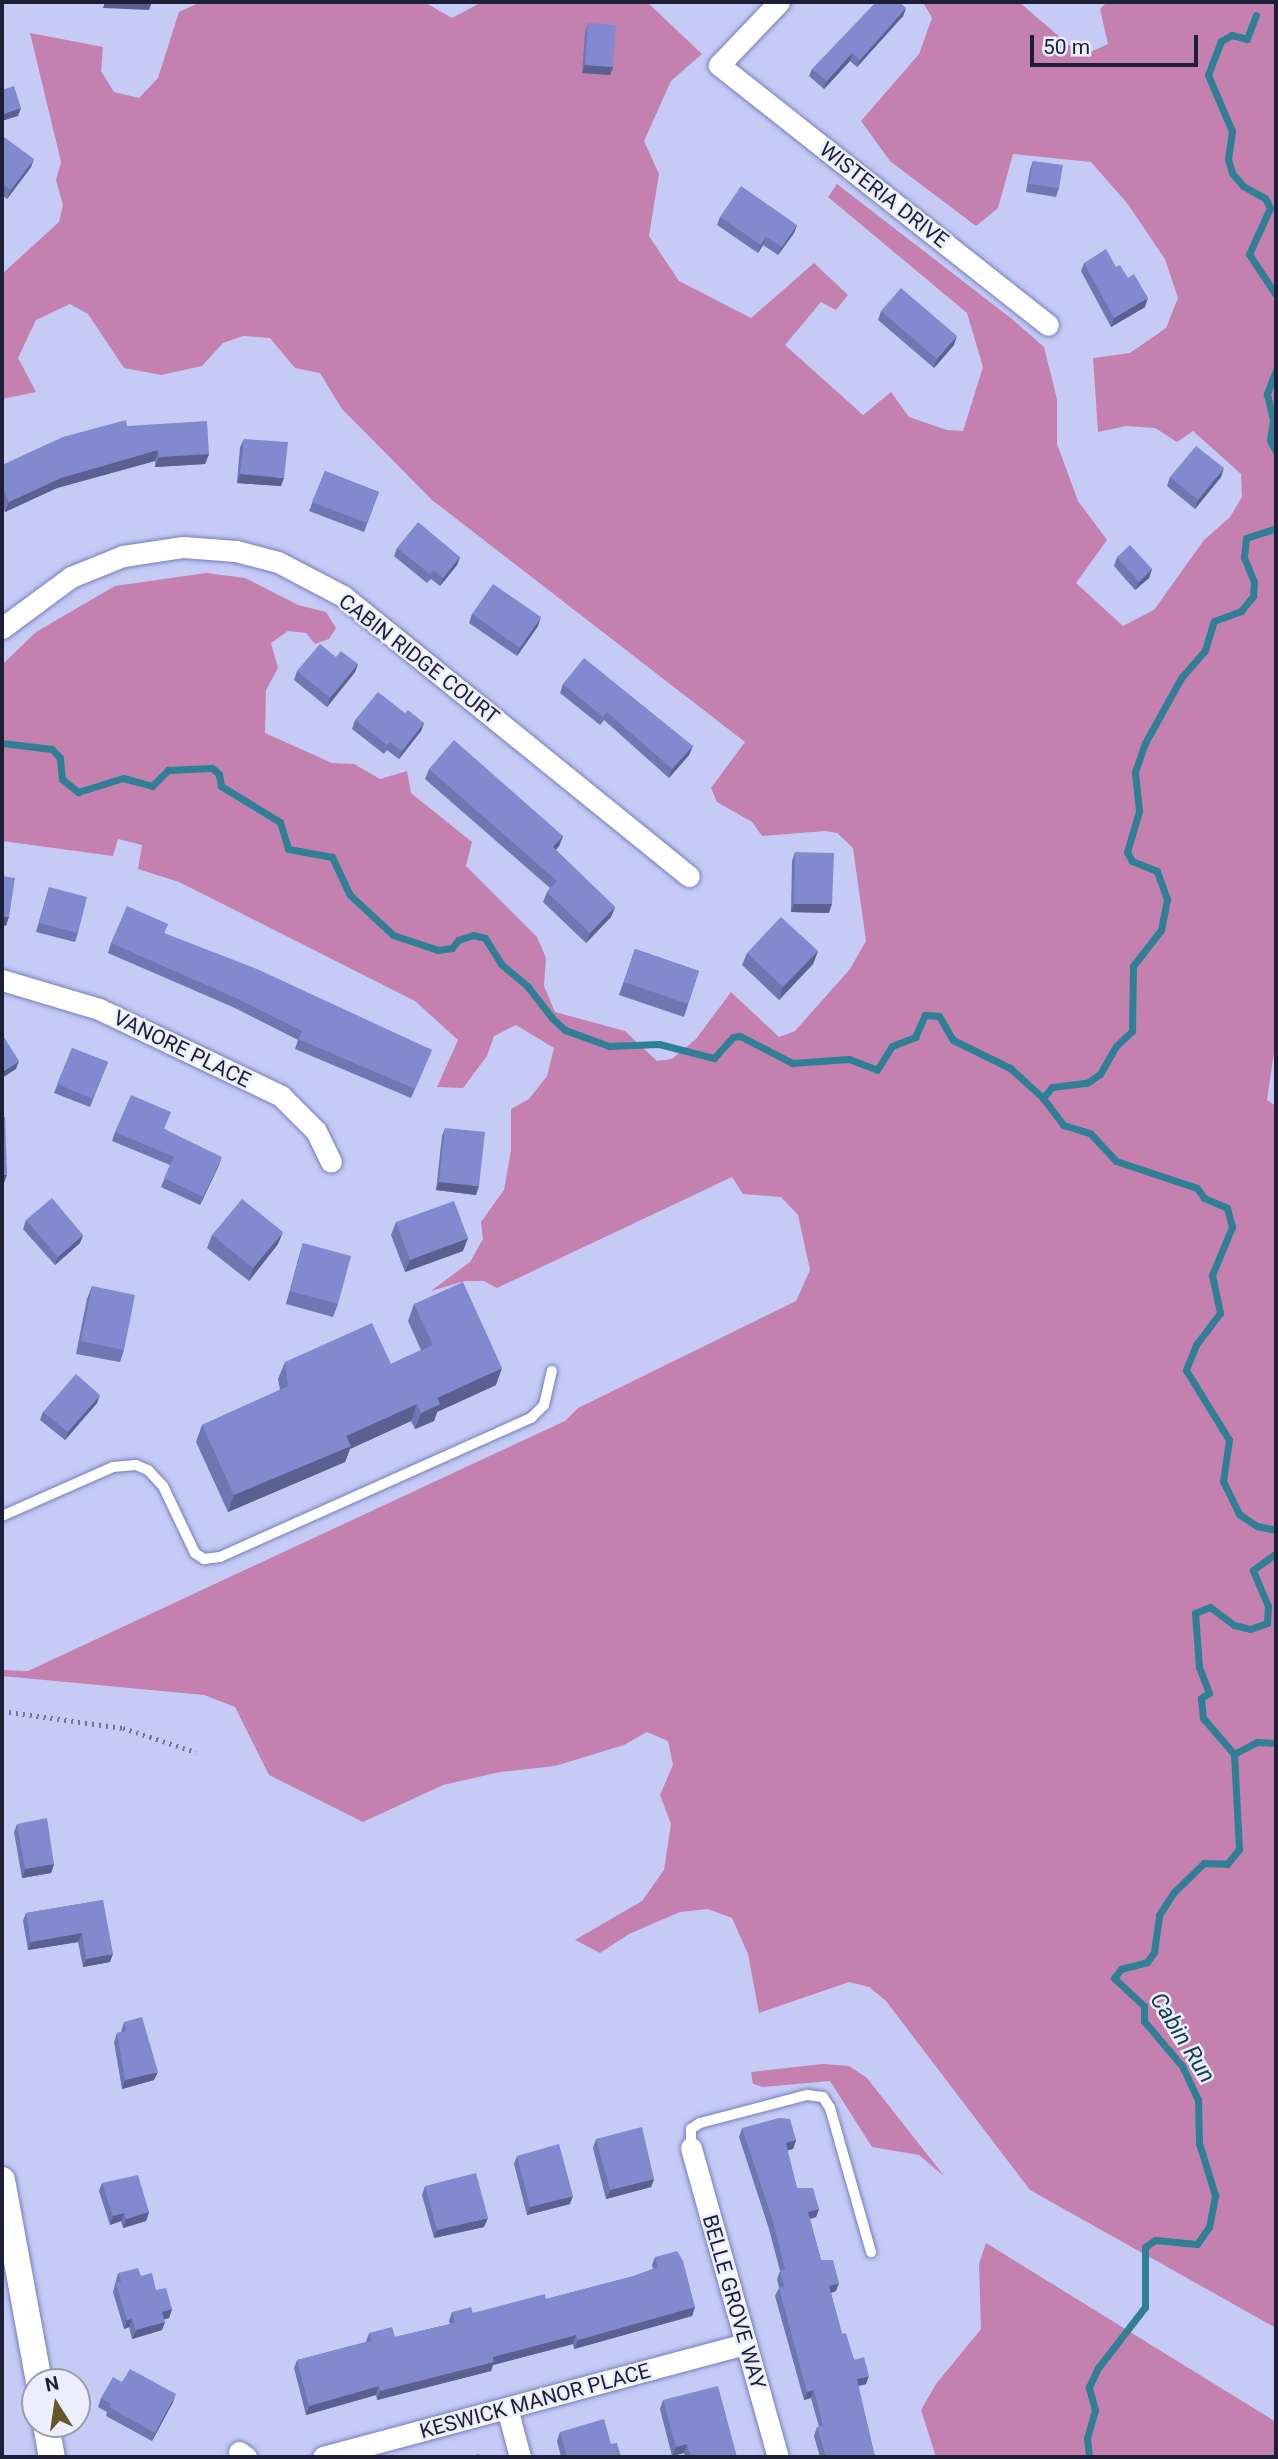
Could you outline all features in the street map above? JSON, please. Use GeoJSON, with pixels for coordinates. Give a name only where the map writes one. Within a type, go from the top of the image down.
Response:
{"type":"FeatureCollection","features":[{"type":"Feature","properties":{"kind":"street","name":"WISTERIA DRIVE"},"geometry":{"type":"LineString","coordinates":[[779,2],[719,65],[1048,325]]}},
{"type":"Feature","properties":{"kind":"street","name":"CABIN RIDGE COURT"},"geometry":{"type":"LineString","coordinates":[[2,628],[71,577],[122,556],[183,547],[236,551],[278,562],[343,596],[689,876]]}},
{"type":"Feature","properties":{"kind":"street","name":"VANORE PLACE"},"geometry":{"type":"LineString","coordinates":[[2,980],[99,1009],[281,1096],[316,1131],[331,1162]]}},
{"type":"Feature","properties":{"kind":"street","name":"BELLE GROVE WAY"},"geometry":{"type":"LineString","coordinates":[[691,2148],[778,2457]]}},
{"type":"Feature","properties":{"kind":"street"},"geometry":{"type":"LineString","coordinates":[[2,2180],[36,2368]]}},
{"type":"Feature","properties":{"kind":"street","name":"KESWICK MANOR PLACE"},"geometry":{"type":"LineString","coordinates":[[323,2457],[746,2344]]}},
{"type":"Feature","properties":{"kind":"street"},"geometry":{"type":"LineString","coordinates":[[507,2408],[520,2457]]}},
{"type":"Feature","properties":{"kind":"street"},"geometry":{"type":"LineString","coordinates":[[49,2438],[52,2457]]}},
{"type":"Feature","properties":{"kind":"lane"},"geometry":{"type":"LineString","coordinates":[[2,1516],[113,1467],[136,1465],[148,1470],[163,1486],[195,1553],[212,1559],[531,1418],[544,1405],[552,1371]]}},
{"type":"Feature","properties":{"kind":"lane"},"geometry":{"type":"LineString","coordinates":[[691,2148],[691,2129],[700,2123],[807,2095],[823,2097],[830,2108],[871,2252]]}},
{"type":"Feature","properties":{"kind":"path"},"geometry":{"type":"LineString","coordinates":[[2,1711],[45,1714],[123,1728],[196,1752]]}},
{"type":"Feature","properties":{"kind":"shaded area"},"geometry":{"type":"Polygon","coordinates":[[[201,2],[424,2],[452,18],[482,2],[647,2],[702,54],[671,81],[644,141],[659,174],[649,236],[679,281],[751,318],[814,263],[848,295],[836,310],[821,302],[785,345],[863,415],[891,392],[909,417],[947,430],[963,431],[983,367],[967,313],[828,197],[837,184],[1012,319],[1044,347],[1057,399],[1057,444],[1078,501],[1107,540],[1076,583],[1123,626],[1154,610],[1204,540],[1230,517],[1242,497],[1241,474],[1193,431],[1177,442],[1155,428],[1126,426],[1098,432],[1093,358],[1130,353],[1166,328],[1178,298],[1165,259],[1127,203],[1091,162],[1013,154],[998,208],[976,226],[890,161],[861,121],[919,54],[932,18],[923,2],[1019,2],[1082,56],[1108,44],[1100,9],[1107,2],[1276,2],[1276,1039],[1267,1100],[1276,1106],[1276,2328],[1030,2190],[886,2001],[869,1987],[849,1982],[759,2013],[748,1954],[732,1918],[708,1909],[680,1912],[629,1934],[600,1953],[575,1940],[642,1901],[664,1870],[671,1824],[660,1795],[673,1765],[668,1741],[647,1732],[624,1745],[555,1766],[500,1772],[443,1785],[363,1822],[269,1775],[235,1707],[204,1695],[2,1676],[2,1670],[28,1671],[565,1421],[578,1408],[796,1301],[810,1270],[798,1215],[781,1197],[743,1194],[732,1177],[497,1288],[484,1281],[465,1281],[431,1291],[470,1262],[483,1239],[481,1222],[504,1190],[511,1151],[511,1109],[529,1099],[547,1076],[554,1048],[516,1025],[494,1036],[487,1056],[463,1088],[437,1087],[458,1040],[415,1001],[179,882],[138,869],[142,845],[118,839],[113,856],[2,841],[2,665],[36,632],[115,586],[206,573],[245,578],[298,605],[326,612],[336,628],[329,639],[315,644],[306,633],[288,631],[271,643],[278,668],[266,690],[265,733],[332,763],[354,764],[380,779],[407,771],[411,793],[472,842],[466,866],[537,937],[546,958],[544,986],[555,1012],[625,1031],[657,1061],[672,1059],[696,1039],[731,992],[779,1037],[795,1031],[850,969],[866,941],[853,848],[837,833],[825,831],[762,836],[752,822],[717,802],[711,788],[745,742],[432,500],[342,409],[320,373],[295,368],[270,338],[243,336],[223,343],[202,366],[161,375],[124,368],[88,314],[70,304],[36,320],[18,358],[36,392],[2,399],[2,274],[59,222],[63,205],[56,180],[61,162],[30,33],[103,47],[101,71],[114,92],[139,98],[158,78],[179,12],[201,2]]]}},
{"type":"Feature","properties":{"kind":"shaded area"},"geometry":{"type":"Polygon","coordinates":[[[823,2064],[849,2066],[867,2078],[945,2177],[919,2155],[872,2147],[830,2081],[763,2087],[753,2084],[751,2072],[823,2064]]]}},
{"type":"Feature","properties":{"kind":"shaded area"},"geometry":{"type":"Polygon","coordinates":[[[986,2243],[1276,2422],[1276,2457],[936,2457],[921,2410],[936,2384],[981,2329],[979,2264],[986,2243]]]}},
{"type":"Feature","properties":{"kind":"building"},"geometry":{"type":"Polygon","coordinates":[[[876,2],[899,2],[906,8],[860,60],[852,53],[827,81],[812,69],[876,2]]]}},
{"type":"Feature","properties":{"kind":"building"},"geometry":{"type":"Polygon","coordinates":[[[588,23],[616,25],[613,67],[585,65],[588,23]]]}},
{"type":"Feature","properties":{"kind":"building"},"geometry":{"type":"Polygon","coordinates":[[[14,86],[21,108],[2,114],[2,90],[14,86]]]}},
{"type":"Feature","properties":{"kind":"building"},"geometry":{"type":"Polygon","coordinates":[[[4,137],[34,159],[11,190],[2,184],[4,137]]]}},
{"type":"Feature","properties":{"kind":"building"},"geometry":{"type":"Polygon","coordinates":[[[1033,161],[1063,165],[1059,188],[1029,184],[1033,161]]]}},
{"type":"Feature","properties":{"kind":"building"},"geometry":{"type":"Polygon","coordinates":[[[741,186],[797,225],[782,247],[766,237],[761,245],[720,217],[741,186]]]}},
{"type":"Feature","properties":{"kind":"building"},"geometry":{"type":"Polygon","coordinates":[[[1106,249],[1116,267],[1120,265],[1128,278],[1134,274],[1148,298],[1114,318],[1084,263],[1106,249]]]}},
{"type":"Feature","properties":{"kind":"building"},"geometry":{"type":"Polygon","coordinates":[[[901,288],[957,336],[937,359],[881,311],[901,288]]]}},
{"type":"Feature","properties":{"kind":"building"},"geometry":{"type":"Polygon","coordinates":[[[126,420],[127,426],[207,421],[209,454],[159,457],[158,450],[61,478],[9,502],[2,487],[2,465],[63,437],[126,420]]]}},
{"type":"Feature","properties":{"kind":"building"},"geometry":{"type":"Polygon","coordinates":[[[244,439],[288,442],[284,478],[240,474],[244,439]]]}},
{"type":"Feature","properties":{"kind":"building"},"geometry":{"type":"Polygon","coordinates":[[[1196,446],[1224,468],[1198,500],[1170,477],[1196,446]]]}},
{"type":"Feature","properties":{"kind":"building"},"geometry":{"type":"Polygon","coordinates":[[[325,471],[379,492],[367,523],[312,502],[325,471]]]}},
{"type":"Feature","properties":{"kind":"building"},"geometry":{"type":"Polygon","coordinates":[[[418,522],[460,557],[443,578],[434,570],[430,574],[397,548],[418,522]]]}},
{"type":"Feature","properties":{"kind":"building"},"geometry":{"type":"Polygon","coordinates":[[[1130,545],[1152,569],[1139,582],[1117,557],[1130,545]]]}},
{"type":"Feature","properties":{"kind":"building"},"geometry":{"type":"Polygon","coordinates":[[[493,584],[541,617],[520,648],[472,614],[493,584]]]}},
{"type":"Feature","properties":{"kind":"building"},"geometry":{"type":"Polygon","coordinates":[[[320,644],[336,657],[341,651],[358,664],[330,698],[297,671],[320,644]]]}},
{"type":"Feature","properties":{"kind":"building"},"geometry":{"type":"Polygon","coordinates":[[[584,658],[693,746],[672,769],[607,712],[603,717],[563,684],[584,658]]]}},
{"type":"Feature","properties":{"kind":"building"},"geometry":{"type":"Polygon","coordinates":[[[378,692],[405,713],[408,710],[424,723],[402,751],[390,742],[387,745],[355,720],[378,692]]]}},
{"type":"Feature","properties":{"kind":"building"},"geometry":{"type":"Polygon","coordinates":[[[454,740],[563,836],[553,847],[615,907],[590,933],[547,892],[557,881],[429,769],[454,740]]]}},
{"type":"Feature","properties":{"kind":"building"},"geometry":{"type":"Polygon","coordinates":[[[795,852],[834,853],[832,904],[794,904],[795,852]]]}},
{"type":"Feature","properties":{"kind":"building"},"geometry":{"type":"Polygon","coordinates":[[[2,876],[15,878],[9,917],[2,916],[2,876]]]}},
{"type":"Feature","properties":{"kind":"building"},"geometry":{"type":"Polygon","coordinates":[[[49,887],[87,897],[78,933],[39,923],[49,887]]]}},
{"type":"Feature","properties":{"kind":"building"},"geometry":{"type":"Polygon","coordinates":[[[127,906],[168,924],[164,933],[257,969],[432,1050],[415,1089],[298,1039],[302,1031],[238,999],[111,943],[127,906]]]}},
{"type":"Feature","properties":{"kind":"building"},"geometry":{"type":"Polygon","coordinates":[[[781,917],[818,951],[783,987],[747,953],[781,917]]]}},
{"type":"Feature","properties":{"kind":"building"},"geometry":{"type":"Polygon","coordinates":[[[635,949],[699,971],[688,1004],[624,982],[635,949]]]}},
{"type":"Feature","properties":{"kind":"building"},"geometry":{"type":"Polygon","coordinates":[[[2,1034],[19,1061],[2,1072],[2,1034]]]}},
{"type":"Feature","properties":{"kind":"building"},"geometry":{"type":"Polygon","coordinates":[[[72,1048],[108,1062],[93,1099],[57,1084],[72,1048]]]}},
{"type":"Feature","properties":{"kind":"building"},"geometry":{"type":"Polygon","coordinates":[[[131,1095],[171,1112],[164,1129],[222,1157],[203,1197],[164,1178],[174,1157],[115,1132],[131,1095]]]}},
{"type":"Feature","properties":{"kind":"building"},"geometry":{"type":"Polygon","coordinates":[[[2,1117],[5,1117],[7,1175],[2,1175],[2,1117]]]}},
{"type":"Feature","properties":{"kind":"building"},"geometry":{"type":"Polygon","coordinates":[[[445,1128],[485,1132],[479,1186],[439,1182],[445,1128]]]}},
{"type":"Feature","properties":{"kind":"building"},"geometry":{"type":"Polygon","coordinates":[[[52,1198],[83,1235],[58,1257],[26,1220],[52,1198]]]}},
{"type":"Feature","properties":{"kind":"building"},"geometry":{"type":"Polygon","coordinates":[[[242,1199],[283,1232],[253,1268],[212,1235],[242,1199]]]}},
{"type":"Feature","properties":{"kind":"building"},"geometry":{"type":"Polygon","coordinates":[[[454,1201],[468,1238],[410,1260],[396,1222],[454,1201]]]}},
{"type":"Feature","properties":{"kind":"building"},"geometry":{"type":"Polygon","coordinates":[[[303,1243],[351,1256],[338,1304],[290,1291],[303,1243]]]}},
{"type":"Feature","properties":{"kind":"building"},"geometry":{"type":"Polygon","coordinates":[[[463,1282],[502,1368],[437,1398],[440,1404],[421,1413],[417,1404],[346,1436],[351,1446],[234,1495],[202,1425],[288,1386],[285,1362],[372,1323],[391,1364],[433,1345],[414,1304],[463,1282]]]}},
{"type":"Feature","properties":{"kind":"building"},"geometry":{"type":"Polygon","coordinates":[[[92,1286],[135,1295],[124,1350],[81,1341],[92,1286]]]}},
{"type":"Feature","properties":{"kind":"building"},"geometry":{"type":"Polygon","coordinates":[[[76,1374],[100,1395],[68,1432],[43,1412],[76,1374]]]}},
{"type":"Feature","properties":{"kind":"building"},"geometry":{"type":"Polygon","coordinates":[[[47,1818],[54,1864],[25,1869],[17,1824],[47,1818]]]}},
{"type":"Feature","properties":{"kind":"building"},"geometry":{"type":"Polygon","coordinates":[[[103,1900],[113,1954],[86,1959],[82,1933],[31,1942],[26,1913],[103,1900]]]}},
{"type":"Feature","properties":{"kind":"building"},"geometry":{"type":"Polygon","coordinates":[[[142,2017],[158,2072],[125,2080],[117,2033],[126,2031],[124,2022],[142,2017]]]}},
{"type":"Feature","properties":{"kind":"building"},"geometry":{"type":"Polygon","coordinates":[[[779,2118],[790,2119],[796,2140],[786,2143],[797,2188],[813,2188],[819,2209],[808,2212],[821,2260],[833,2260],[839,2283],[829,2286],[842,2334],[846,2333],[854,2360],[864,2357],[869,2376],[857,2379],[875,2457],[826,2457],[817,2427],[823,2426],[814,2390],[807,2392],[779,2288],[784,2286],[780,2271],[785,2269],[773,2221],[742,2128],[779,2118]]]}},
{"type":"Feature","properties":{"kind":"building"},"geometry":{"type":"Polygon","coordinates":[[[642,2127],[654,2179],[610,2190],[596,2139],[642,2127]]]}},
{"type":"Feature","properties":{"kind":"building"},"geometry":{"type":"Polygon","coordinates":[[[559,2144],[573,2196],[530,2207],[517,2156],[559,2144]]]}},
{"type":"Feature","properties":{"kind":"building"},"geometry":{"type":"Polygon","coordinates":[[[476,2173],[488,2218],[437,2230],[425,2186],[476,2173]]]}},
{"type":"Feature","properties":{"kind":"building"},"geometry":{"type":"Polygon","coordinates":[[[138,2175],[149,2212],[126,2219],[124,2213],[113,2216],[102,2183],[138,2175]]]}},
{"type":"Feature","properties":{"kind":"building"},"geometry":{"type":"Polygon","coordinates":[[[677,2251],[683,2261],[695,2307],[578,2340],[576,2335],[493,2357],[494,2362],[380,2391],[379,2386],[309,2406],[297,2360],[372,2341],[369,2333],[392,2327],[395,2337],[455,2323],[452,2312],[471,2307],[473,2313],[545,2294],[546,2299],[634,2276],[658,2267],[655,2257],[677,2251]]]}},
{"type":"Feature","properties":{"kind":"building"},"geometry":{"type":"Polygon","coordinates":[[[138,2268],[141,2276],[152,2273],[156,2290],[166,2288],[172,2309],[162,2312],[165,2322],[136,2330],[132,2319],[127,2320],[116,2283],[121,2282],[118,2273],[138,2268]]]}},
{"type":"Feature","properties":{"kind":"building"},"geometry":{"type":"Polygon","coordinates":[[[130,2369],[176,2394],[155,2433],[109,2407],[111,2404],[101,2398],[113,2377],[122,2382],[130,2369]]]}},
{"type":"Feature","properties":{"kind":"building"},"geometry":{"type":"Polygon","coordinates":[[[718,2386],[737,2457],[691,2457],[687,2444],[676,2447],[663,2400],[718,2386]]]}},
{"type":"Feature","properties":{"kind":"building"},"geometry":{"type":"Polygon","coordinates":[[[604,2419],[611,2444],[617,2443],[621,2457],[567,2457],[560,2432],[604,2419]]]}},
{"type":"Feature","properties":{"kind":"waterway"},"geometry":{"type":"LineString","coordinates":[[1256,15],[1247,39],[1232,35],[1221,41],[1208,75],[1232,131],[1228,159],[1232,173],[1243,186],[1265,198],[1270,208],[1249,254],[1276,295]]}},
{"type":"Feature","properties":{"kind":"waterway"},"geometry":{"type":"LineString","coordinates":[[1276,370],[1267,394],[1273,419],[1270,440],[1276,452]]}},
{"type":"Feature","properties":{"kind":"waterway"},"geometry":{"type":"LineString","coordinates":[[1043,1098],[1052,1087],[1087,1083],[1100,1074],[1116,1046],[1132,1031],[1133,966],[1161,930],[1167,899],[1157,871],[1132,861],[1127,852],[1139,811],[1135,772],[1145,743],[1181,678],[1205,650],[1214,621],[1241,611],[1253,596],[1254,582],[1244,557],[1246,538],[1276,528]]}},
{"type":"Feature","properties":{"kind":"waterway","name":"Cabin Run"},"geometry":{"type":"LineString","coordinates":[[2,743],[52,749],[60,758],[62,779],[78,792],[123,778],[152,786],[168,770],[212,768],[219,774],[221,786],[280,822],[288,849],[332,857],[350,895],[393,935],[438,950],[452,948],[458,940],[473,935],[485,938],[501,964],[528,987],[565,1030],[609,1046],[659,1044],[714,1058],[733,1037],[740,1036],[792,1063],[849,1059],[877,1070],[892,1046],[915,1037],[925,1015],[939,1016],[953,1040],[1010,1068],[1043,1098],[1063,1125],[1090,1133],[1116,1161],[1197,1188],[1204,1198],[1227,1208],[1232,1227],[1212,1275],[1220,1313],[1196,1345],[1186,1370],[1229,1440],[1223,1481],[1239,1514],[1257,1526],[1276,1530]]}},
{"type":"Feature","properties":{"kind":"waterway","name":"Cabin Run"},"geometry":{"type":"LineString","coordinates":[[1089,2457],[1087,2438],[1095,2410],[1089,2387],[1098,2368],[1145,2307],[1145,2247],[1155,2240],[1197,2244],[1209,2227],[1215,2195],[1199,2143],[1198,2100],[1182,2066],[1144,2021],[1144,2006],[1114,1978],[1121,1969],[1147,1962],[1154,1952],[1159,1915],[1174,1892],[1204,1863],[1227,1864],[1239,1849],[1234,1754],[1203,1718],[1201,1698],[1209,1693],[1199,1667],[1195,1613],[1210,1607],[1234,1625],[1250,1629],[1267,1623],[1268,1606],[1253,1570],[1276,1553]]}},
{"type":"Feature","properties":{"kind":"waterway"},"geometry":{"type":"LineString","coordinates":[[1234,1754],[1257,1742],[1276,1743]]}}]}
